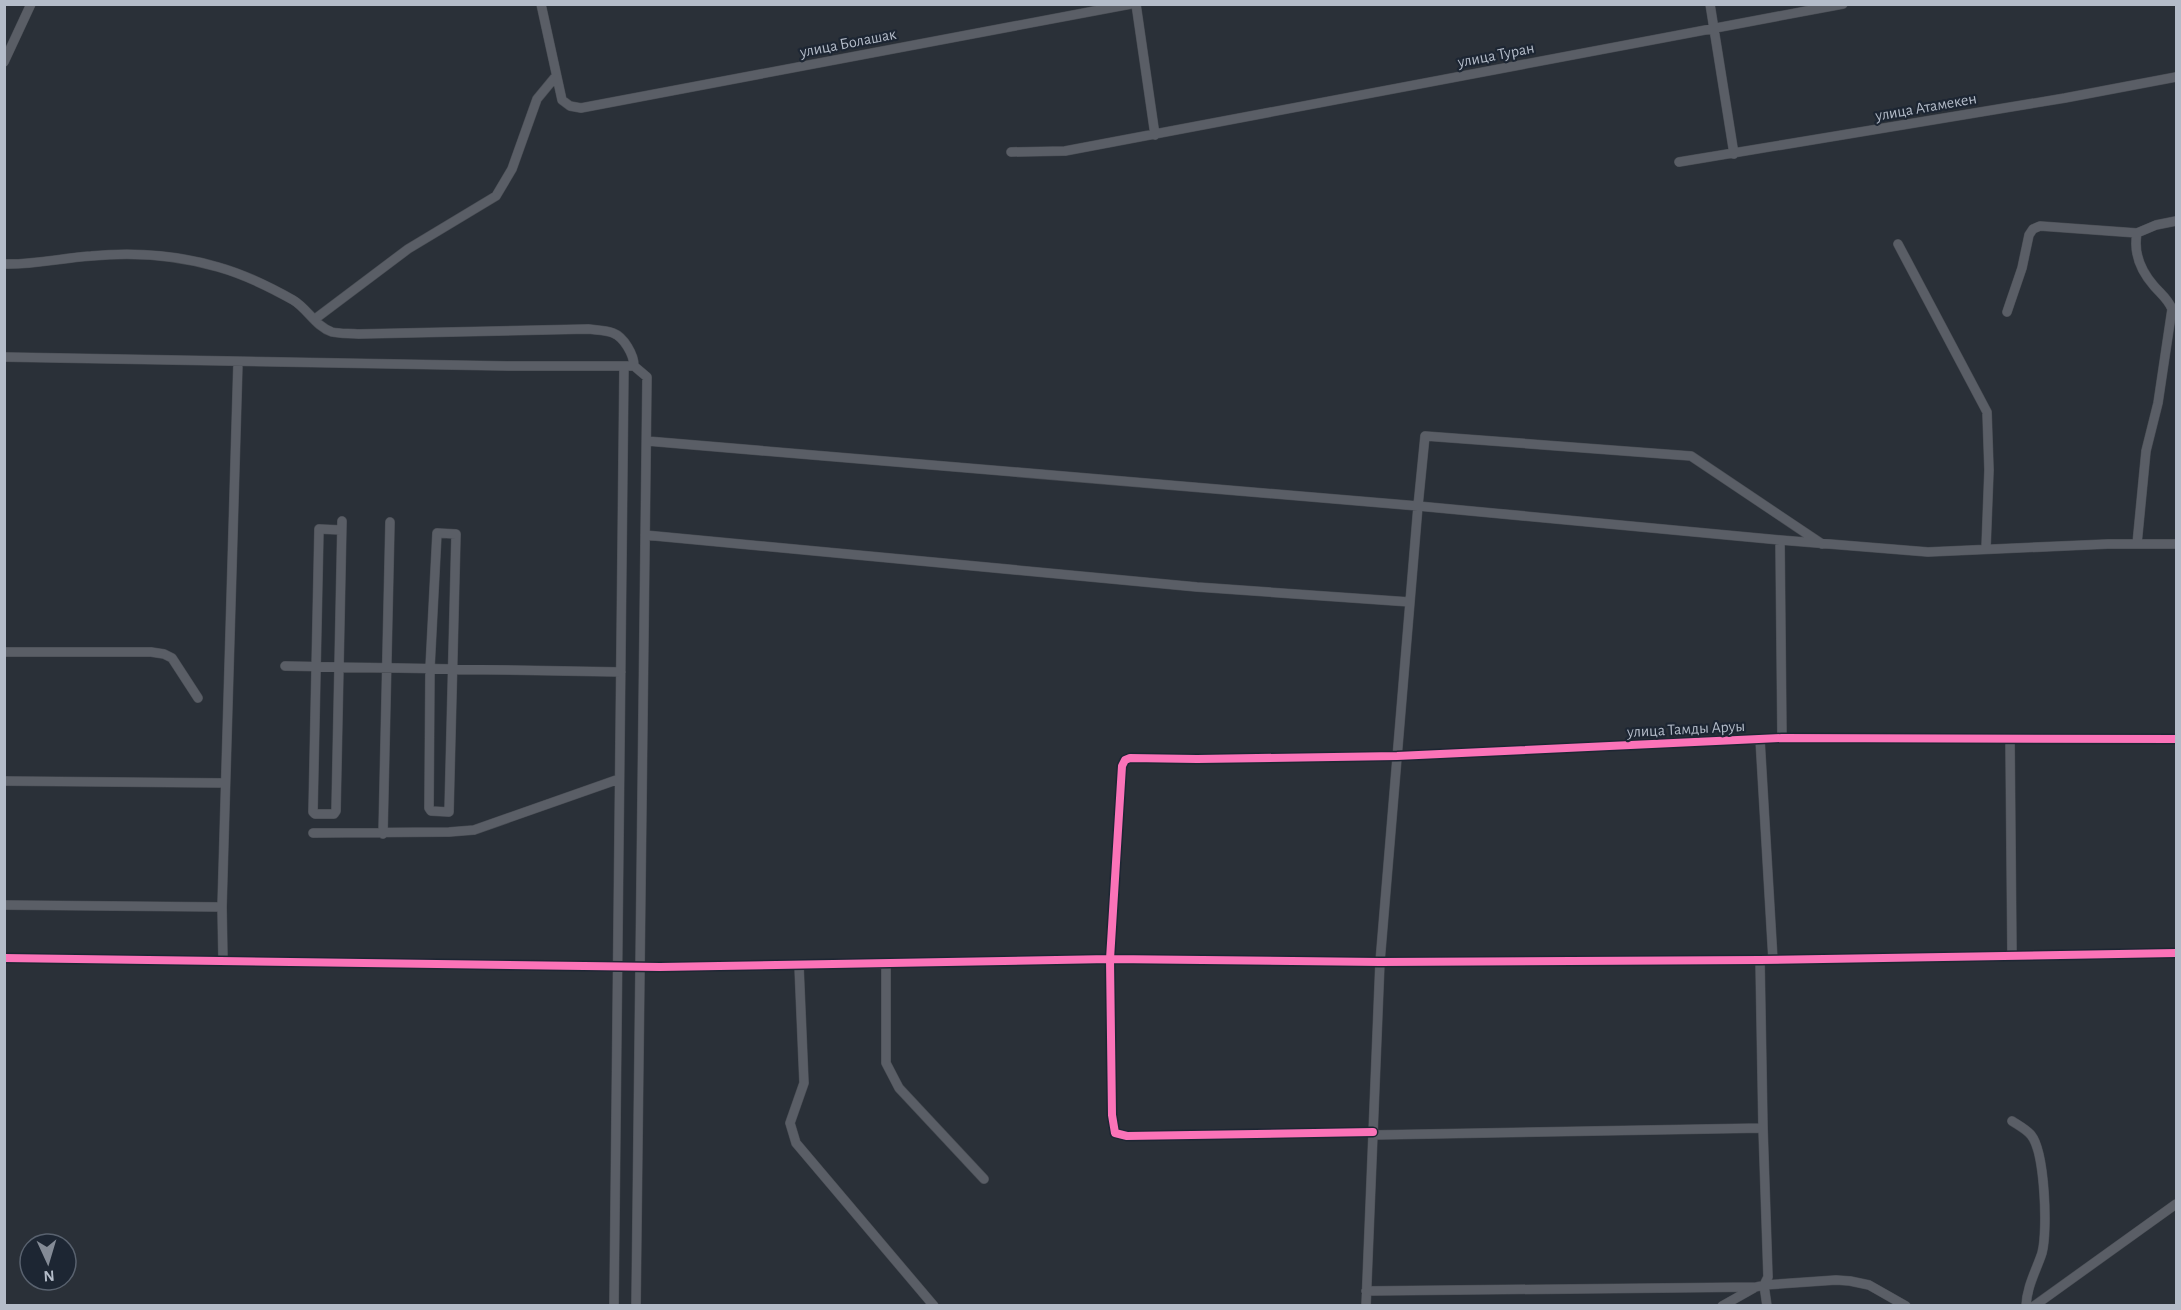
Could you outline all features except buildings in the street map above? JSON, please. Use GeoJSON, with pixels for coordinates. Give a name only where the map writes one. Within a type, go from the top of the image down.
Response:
{"type":"FeatureCollection","features":[{"type":"Feature","properties":{"kind":"street"},"geometry":{"type":"LineString","coordinates":[[4,62],[31,4]]}},
{"type":"Feature","properties":{"kind":"street"},"geometry":{"type":"LineString","coordinates":[[315,319],[408,249],[496,196],[512,169],[537,99],[556,76],[541,4]]}},
{"type":"Feature","properties":{"kind":"street","name":"улица Болашак"},"geometry":{"type":"LineString","coordinates":[[556,76],[562,100],[570,106],[581,108],[1131,4]]}},
{"type":"Feature","properties":{"kind":"street"},"geometry":{"type":"LineString","coordinates":[[1136,4],[1155,135]]}},
{"type":"Feature","properties":{"kind":"street"},"geometry":{"type":"LineString","coordinates":[[1710,4],[1734,154]]}},
{"type":"Feature","properties":{"kind":"street","name":"улица Туран"},"geometry":{"type":"LineString","coordinates":[[1011,152],[1065,151],[1155,135],[1843,4]]}},
{"type":"Feature","properties":{"kind":"street","name":"улица Атамекен"},"geometry":{"type":"LineString","coordinates":[[1679,162],[2053,100],[2176,77]]}},
{"type":"Feature","properties":{"kind":"street"},"geometry":{"type":"LineString","coordinates":[[2007,312],[2022,268],[2029,235],[2033,229],[2040,226],[2137,233],[2156,225],[2176,221]]}},
{"type":"Feature","properties":{"kind":"street"},"geometry":{"type":"LineString","coordinates":[[2137,233],[2135,244],[2143,271],[2169,301],[2172,309],[2158,403],[2146,451],[2137,544]]}},
{"type":"Feature","properties":{"kind":"street"},"geometry":{"type":"LineString","coordinates":[[1898,244],[1987,412],[1989,470],[1986,548]]}},
{"type":"Feature","properties":{"kind":"street"},"geometry":{"type":"LineString","coordinates":[[4,264],[28,265],[92,255],[134,254],[176,257],[219,267],[260,284],[295,301],[321,327],[333,332],[359,334],[597,330],[615,333],[627,346],[634,359],[629,367],[621,672],[614,1305]]}},
{"type":"Feature","properties":{"kind":"street"},"geometry":{"type":"LineString","coordinates":[[4,357],[629,367],[647,377],[636,1305]]}},
{"type":"Feature","properties":{"kind":"street"},"geometry":{"type":"LineString","coordinates":[[223,960],[225,783],[238,362]]}},
{"type":"Feature","properties":{"kind":"street"},"geometry":{"type":"LineString","coordinates":[[1366,1305],[1380,962],[1425,436],[1691,456],[1822,544]]}},
{"type":"Feature","properties":{"kind":"street"},"geometry":{"type":"LineString","coordinates":[[647,441],[1418,506],[1928,552],[1986,548],[2176,544]]}},
{"type":"Feature","properties":{"kind":"street"},"geometry":{"type":"LineString","coordinates":[[383,834],[390,522]]}},
{"type":"Feature","properties":{"kind":"street"},"geometry":{"type":"LineString","coordinates":[[341,526],[336,811],[334,814],[315,814],[313,812],[317,667],[319,529],[341,526]]}},
{"type":"Feature","properties":{"kind":"street"},"geometry":{"type":"LineString","coordinates":[[437,533],[454,533],[456,534],[449,812],[431,811],[429,808],[430,668],[436,535],[437,533]]}},
{"type":"Feature","properties":{"kind":"street"},"geometry":{"type":"LineString","coordinates":[[645,535],[1197,587],[1410,602]]}},
{"type":"Feature","properties":{"kind":"street"},"geometry":{"type":"LineString","coordinates":[[1780,540],[1782,738]]}},
{"type":"Feature","properties":{"kind":"street"},"geometry":{"type":"LineString","coordinates":[[4,652],[151,652],[164,654],[172,658],[198,698]]}},
{"type":"Feature","properties":{"kind":"street"},"geometry":{"type":"LineString","coordinates":[[285,666],[621,672]]}},
{"type":"Feature","properties":{"kind":"street","name":"улица Тамды Аруы"},"geometry":{"type":"LineString","coordinates":[[1373,1134],[1127,1137],[1115,1133],[1112,1115],[1110,959],[1122,766],[1125,760],[1130,758],[1397,756],[1782,738],[2176,739]]}},
{"type":"Feature","properties":{"kind":"street"},"geometry":{"type":"LineString","coordinates":[[1760,739],[1773,960]]}},
{"type":"Feature","properties":{"kind":"street"},"geometry":{"type":"LineString","coordinates":[[2010,739],[2012,955]]}},
{"type":"Feature","properties":{"kind":"street"},"geometry":{"type":"LineString","coordinates":[[314,833],[383,834],[474,830],[619,779]]}},
{"type":"Feature","properties":{"kind":"street"},"geometry":{"type":"LineString","coordinates":[[4,781],[225,783]]}},
{"type":"Feature","properties":{"kind":"street"},"geometry":{"type":"LineString","coordinates":[[4,905],[222,907]]}},
{"type":"Feature","properties":{"kind":"street"},"geometry":{"type":"LineString","coordinates":[[639,947],[651,963],[660,967]]}},
{"type":"Feature","properties":{"kind":"street"},"geometry":{"type":"LineString","coordinates":[[4,958],[660,967],[1110,959],[1380,962],[1773,960],[2176,953]]}},
{"type":"Feature","properties":{"kind":"street"},"geometry":{"type":"LineString","coordinates":[[1722,1305],[1760,1286],[1768,1277],[1760,960]]}},
{"type":"Feature","properties":{"kind":"street"},"geometry":{"type":"LineString","coordinates":[[886,964],[886,1063],[892,1078],[984,1179]]}},
{"type":"Feature","properties":{"kind":"street"},"geometry":{"type":"LineString","coordinates":[[799,966],[804,1083],[790,1123],[792,1134],[796,1143],[934,1305]]}},
{"type":"Feature","properties":{"kind":"street"},"geometry":{"type":"LineString","coordinates":[[639,988],[648,974],[660,967]]}},
{"type":"Feature","properties":{"kind":"street"},"geometry":{"type":"LineString","coordinates":[[2012,1121],[2031,1135],[2040,1156],[2045,1214],[2042,1251],[2027,1292],[2026,1305]]}},
{"type":"Feature","properties":{"kind":"street"},"geometry":{"type":"LineString","coordinates":[[1373,1134],[1763,1128]]}},
{"type":"Feature","properties":{"kind":"street"},"geometry":{"type":"LineString","coordinates":[[2034,1305],[2176,1204]]}},
{"type":"Feature","properties":{"kind":"street"},"geometry":{"type":"LineString","coordinates":[[1366,1291],[1760,1286],[1836,1280],[1869,1286],[1906,1305]]}},
{"type":"Feature","properties":{"kind":"street"},"geometry":{"type":"LineString","coordinates":[[1760,1286],[1767,1305]]}},
{"type":"Feature","properties":{"kind":"cycle path"},"geometry":{"type":"LineString","coordinates":[[1373,1132],[1127,1136],[1115,1133],[1112,1115],[1110,959],[1122,766],[1125,760],[1130,758],[1397,756],[1782,738],[2176,739]]}},
{"type":"Feature","properties":{"kind":"cycle path"},"geometry":{"type":"LineString","coordinates":[[4,958],[660,967],[1110,959],[1380,962],[1760,960],[2176,953]]}}]}
